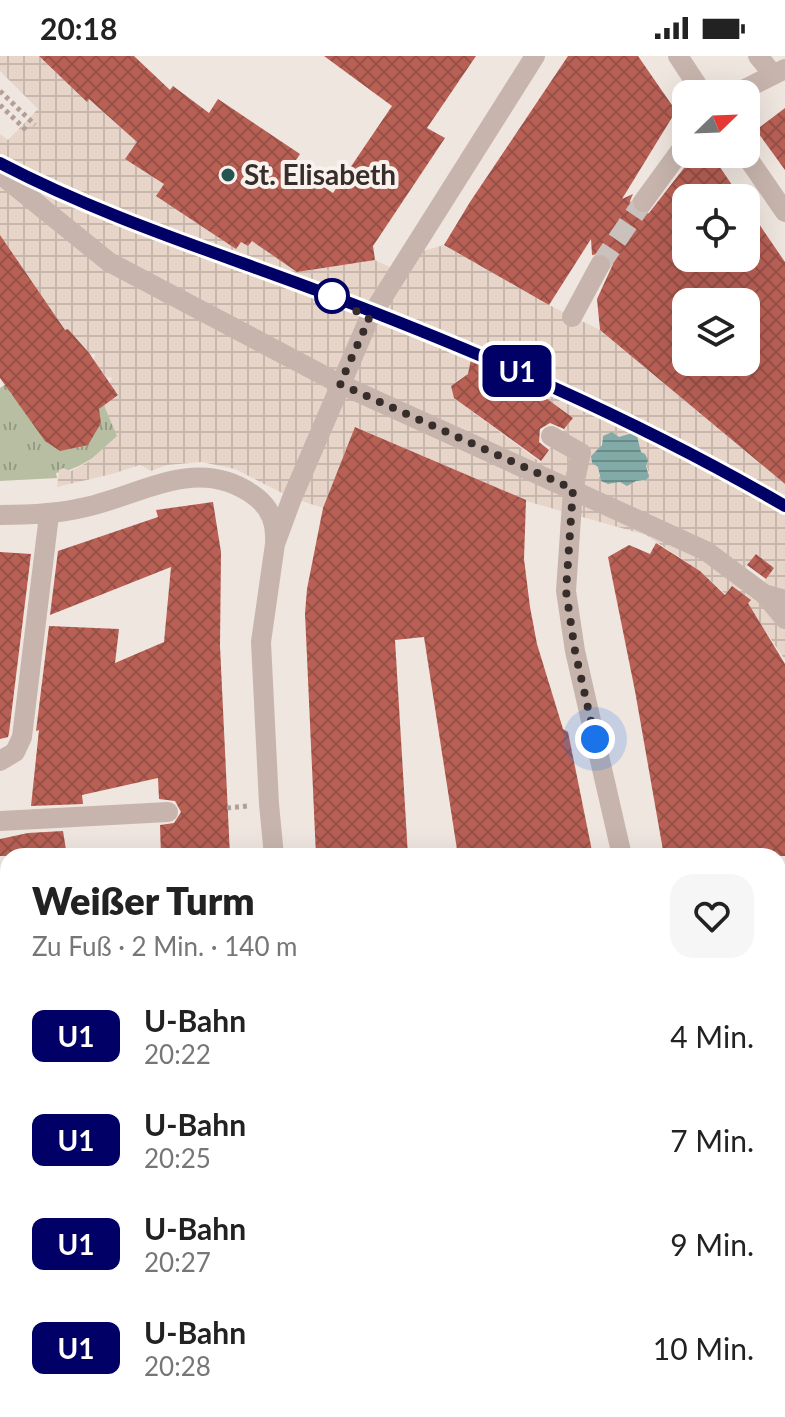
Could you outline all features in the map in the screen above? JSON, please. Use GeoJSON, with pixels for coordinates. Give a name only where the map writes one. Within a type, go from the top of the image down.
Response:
{"type":"FeatureCollection","features":[{"type":"Feature","properties":{"kind":"street"},"geometry":{"type":"LineString","coordinates":[[275,544],[369,319],[535,56]]}},
{"type":"Feature","properties":{"kind":"street"},"geometry":{"type":"LineString","coordinates":[[678,56],[694,80]]}},
{"type":"Feature","properties":{"kind":"street"},"geometry":{"type":"LineString","coordinates":[[758,56],[779,71],[760,81]]}},
{"type":"Feature","properties":{"kind":"street"},"geometry":{"type":"LineString","coordinates":[[643,202],[672,162]]}},
{"type":"Feature","properties":{"kind":"street"},"geometry":{"type":"LineString","coordinates":[[755,168],[785,212]]}},
{"type":"Feature","properties":{"kind":"street"},"geometry":{"type":"LineString","coordinates":[[0,174],[109,262],[340,384],[706,551],[764,594],[785,619]]}},
{"type":"Feature","properties":{"kind":"street"},"geometry":{"type":"LineString","coordinates":[[572,317],[600,265]]}},
{"type":"Feature","properties":{"kind":"street"},"geometry":{"type":"LineString","coordinates":[[551,436],[581,453],[573,489],[566,591],[575,651],[620,848]]}},
{"type":"Feature","properties":{"kind":"street"},"geometry":{"type":"LineString","coordinates":[[0,515],[49,515],[90,507],[195,476],[239,487],[263,504],[274,522],[275,544],[261,642],[273,848]]}},
{"type":"Feature","properties":{"kind":"street"},"geometry":{"type":"LineString","coordinates":[[0,761],[15,752],[22,737],[49,515]]}},
{"type":"Feature","properties":{"kind":"street"},"geometry":{"type":"LineString","coordinates":[[764,594],[785,600]]}},
{"type":"Feature","properties":{"kind":"street"},"geometry":{"type":"LineString","coordinates":[[0,821],[168,812]]}},
{"type":"Feature","properties":{"kind":"path"},"geometry":{"type":"LineString","coordinates":[[0,91],[35,125]]}},
{"type":"Feature","properties":{"kind":"path"},"geometry":{"type":"LineString","coordinates":[[0,105],[28,132]]}},
{"type":"Feature","properties":{"kind":"green space"},"geometry":{"type":"Polygon","coordinates":[[[11,381],[10,393],[13,396],[19,392],[52,446],[104,405],[118,436],[90,460],[56,473],[57,478],[0,481],[0,388],[11,381]]]}},
{"type":"Feature","properties":{"kind":"shaded area"},"geometry":{"type":"Polygon","coordinates":[[[0,56],[39,56],[137,142],[125,159],[164,184],[156,196],[248,246],[252,241],[319,268],[375,260],[398,271],[408,255],[444,245],[549,305],[600,330],[785,484],[785,660],[764,629],[700,571],[646,535],[526,501],[356,427],[323,508],[292,498],[235,469],[202,462],[167,465],[151,471],[140,465],[57,487],[59,470],[71,471],[88,462],[117,436],[104,405],[118,394],[110,383],[112,378],[106,377],[94,360],[95,354],[88,355],[68,329],[61,334],[0,247],[0,134],[8,140],[38,109],[0,71],[0,56]],[[476,354],[470,365],[472,372],[451,387],[454,398],[540,462],[572,418],[494,360],[476,354]],[[603,436],[599,476],[610,484],[615,481],[644,481],[649,473],[641,452],[624,437],[603,436]],[[756,554],[743,572],[761,586],[774,568],[756,554]]]}},
{"type":"Feature","properties":{"kind":"water"},"geometry":{"type":"Polygon","coordinates":[[[612,432],[619,437],[632,433],[637,436],[641,452],[648,460],[649,476],[646,480],[627,486],[620,482],[608,484],[601,481],[598,467],[592,463],[591,456],[602,445],[603,436],[612,432]]]}},
{"type":"Feature","properties":{"kind":"building"},"geometry":{"type":"Polygon","coordinates":[[[39,56],[134,56],[170,90],[173,86],[209,113],[218,99],[300,154],[292,166],[333,193],[392,106],[324,56],[476,56],[427,128],[445,138],[373,246],[375,260],[297,272],[252,241],[248,246],[241,242],[236,249],[156,196],[164,184],[125,159],[137,142],[89,99],[87,102],[39,56]]]}},
{"type":"Feature","properties":{"kind":"building"},"geometry":{"type":"Polygon","coordinates":[[[568,56],[638,56],[672,105],[672,118],[622,199],[633,194],[630,201],[635,212],[641,215],[649,213],[684,168],[720,168],[731,184],[672,184],[672,272],[760,272],[760,225],[785,262],[785,484],[600,330],[597,299],[613,264],[605,253],[592,255],[591,239],[549,305],[444,245],[568,56]]]}},
{"type":"Feature","properties":{"kind":"building"},"geometry":{"type":"Polygon","coordinates":[[[785,108],[785,170],[760,136],[760,127],[785,108]]]}},
{"type":"Feature","properties":{"kind":"building"},"geometry":{"type":"Polygon","coordinates":[[[0,235],[65,330],[68,329],[89,353],[118,395],[99,409],[101,423],[88,445],[60,451],[45,441],[0,378],[0,235]]]}},
{"type":"Feature","properties":{"kind":"building"},"geometry":{"type":"Polygon","coordinates":[[[477,353],[486,354],[573,418],[564,429],[550,423],[540,429],[539,442],[549,450],[541,461],[454,398],[451,386],[468,374],[471,359],[477,353]]]}},
{"type":"Feature","properties":{"kind":"building"},"geometry":{"type":"Polygon","coordinates":[[[355,427],[526,500],[524,559],[530,607],[537,644],[563,729],[568,732],[591,848],[457,848],[424,637],[395,640],[408,848],[316,848],[305,613],[323,508],[355,427]]]}},
{"type":"Feature","properties":{"kind":"building"},"geometry":{"type":"Polygon","coordinates":[[[213,502],[221,552],[220,646],[230,848],[161,848],[160,825],[174,823],[181,812],[175,801],[159,799],[158,778],[82,795],[83,804],[31,806],[39,730],[36,731],[49,626],[119,629],[115,663],[164,642],[171,567],[50,615],[58,551],[158,517],[156,510],[213,502]]]}},
{"type":"Feature","properties":{"kind":"building"},"geometry":{"type":"Polygon","coordinates":[[[656,543],[700,571],[725,595],[732,586],[751,600],[748,603],[785,664],[785,848],[663,848],[608,557],[629,545],[650,554],[656,543]]]}},
{"type":"Feature","properties":{"kind":"building"},"geometry":{"type":"Polygon","coordinates":[[[0,552],[31,554],[9,733],[8,737],[0,739],[0,552]]]}},
{"type":"Feature","properties":{"kind":"building"},"geometry":{"type":"Polygon","coordinates":[[[756,554],[774,568],[766,579],[747,565],[756,554]]]}},
{"type":"Feature","properties":{"kind":"building"},"geometry":{"type":"Polygon","coordinates":[[[63,831],[66,848],[0,848],[0,839],[28,833],[63,831]]]}},
{"type":"Feature","properties":{"kind":"tunnel"},"geometry":{"type":"LineString","coordinates":[[600,265],[643,202]]}},
{"type":"Feature","properties":{"kind":"metro line","name":"U1"},"geometry":{"type":"LineString","coordinates":[[0,163],[130,223],[317,290],[510,368],[717,466],[785,506]]}},
{"type":"Feature","properties":{"kind":"place","name":"St. Elisabeth"},"geometry":{"type":"Point","coordinates":[228,175]}},
{"type":"Feature","properties":{"kind":"route"},"geometry":{"type":"LineString","coordinates":[[332,296],[369,319],[340,384],[573,489],[566,591],[575,651],[595,739]]}}]}
